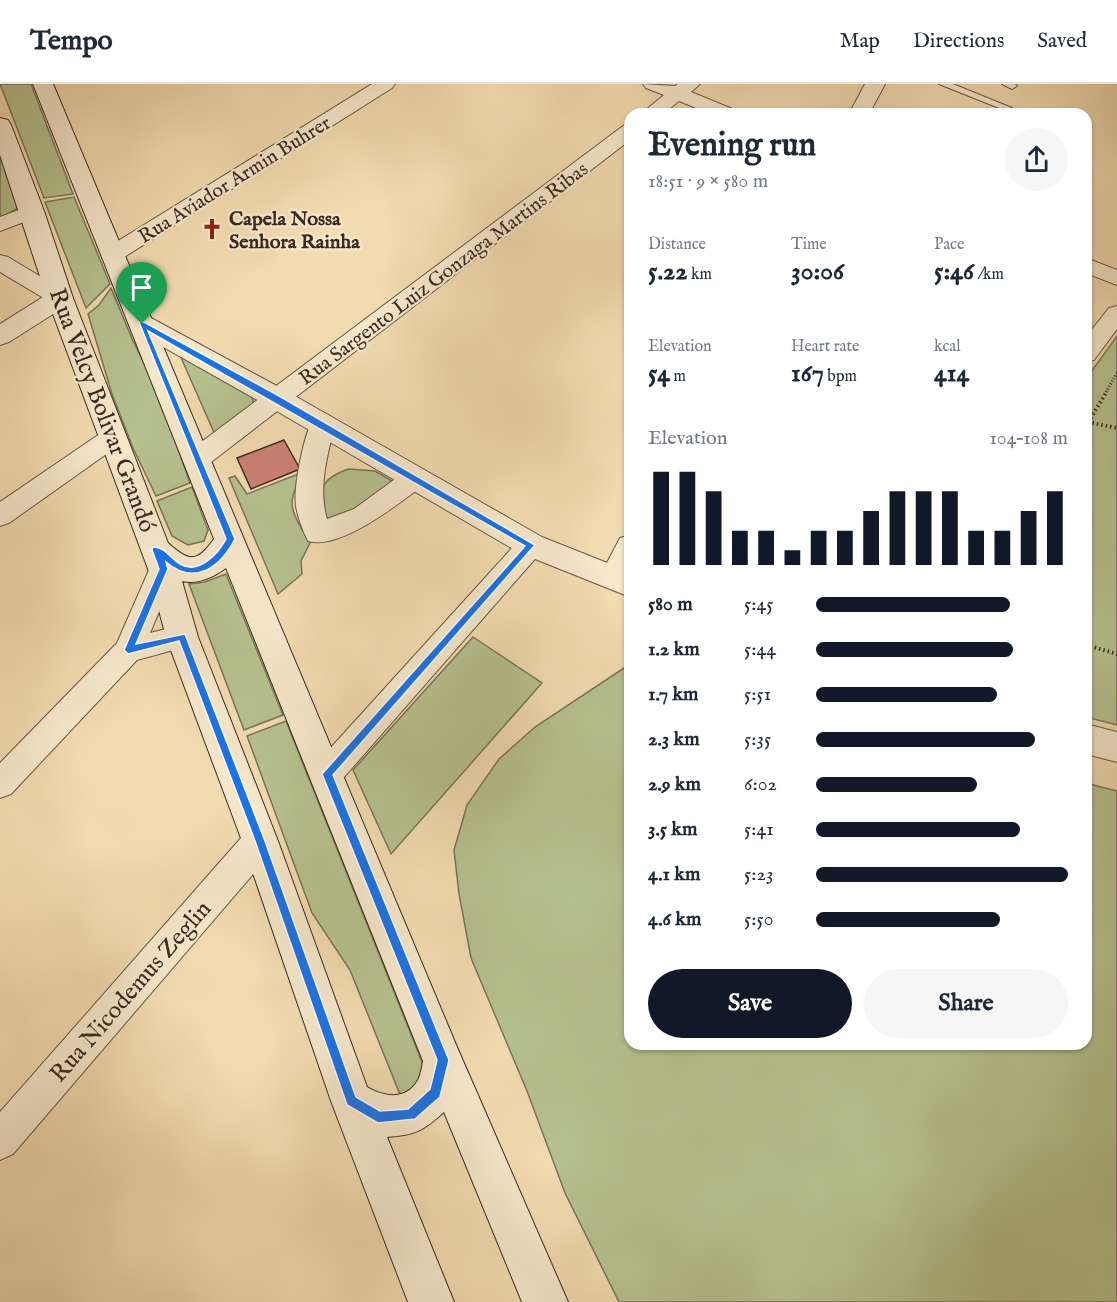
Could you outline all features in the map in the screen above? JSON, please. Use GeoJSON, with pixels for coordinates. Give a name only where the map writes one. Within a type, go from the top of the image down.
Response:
{"type":"FeatureCollection","features":[{"type":"Feature","properties":{"kind":"main road"},"geometry":{"type":"LineString","coordinates":[[43,84],[443,1060],[545,1302]]}},
{"type":"Feature","properties":{"kind":"main road","name":"Rua Velcy Bolivar Grandó"},"geometry":{"type":"LineString","coordinates":[[0,125],[32,210],[60,298],[160,559],[182,637],[260,841],[352,1101],[431,1302]]}},
{"type":"Feature","properties":{"kind":"main road"},"geometry":{"type":"LineString","coordinates":[[0,336],[60,298]]}},
{"type":"Feature","properties":{"kind":"main road"},"geometry":{"type":"LineString","coordinates":[[142,324],[278,399],[531,545],[621,581]]}},
{"type":"Feature","properties":{"kind":"main road"},"geometry":{"type":"LineString","coordinates":[[160,559],[179,568],[191,570],[203,568],[223,553],[230,539]]}},
{"type":"Feature","properties":{"kind":"main road"},"geometry":{"type":"LineString","coordinates":[[1092,741],[1117,747]]}},
{"type":"Feature","properties":{"kind":"main road"},"geometry":{"type":"LineString","coordinates":[[352,1101],[378,1117],[411,1115],[436,1092],[443,1060]]}},
{"type":"Feature","properties":{"kind":"street","name":"Rua Aviador Armin Buhrer"},"geometry":{"type":"LineString","coordinates":[[113,254],[385,84]]}},
{"type":"Feature","properties":{"kind":"street"},"geometry":{"type":"LineString","coordinates":[[653,84],[684,89],[717,108]]}},
{"type":"Feature","properties":{"kind":"street"},"geometry":{"type":"LineString","coordinates":[[862,108],[875,84]]}},
{"type":"Feature","properties":{"kind":"street"},"geometry":{"type":"LineString","coordinates":[[659,108],[684,89]]}},
{"type":"Feature","properties":{"kind":"street","name":"Rua Sargento Luiz Gonzaga Martins Ribas"},"geometry":{"type":"LineString","coordinates":[[197,459],[624,135]]}},
{"type":"Feature","properties":{"kind":"street"},"geometry":{"type":"LineString","coordinates":[[0,225],[32,210]]}},
{"type":"Feature","properties":{"kind":"street"},"geometry":{"type":"LineString","coordinates":[[0,262],[60,298]]}},
{"type":"Feature","properties":{"kind":"street"},"geometry":{"type":"LineString","coordinates":[[1092,268],[1117,278]]}},
{"type":"Feature","properties":{"kind":"street"},"geometry":{"type":"LineString","coordinates":[[1092,346],[1117,313]]}},
{"type":"Feature","properties":{"kind":"street"},"geometry":{"type":"LineString","coordinates":[[322,425],[313,460],[309,504],[318,534],[363,516],[416,478]]}},
{"type":"Feature","properties":{"kind":"street"},"geometry":{"type":"LineString","coordinates":[[0,516],[113,437]]}},
{"type":"Feature","properties":{"kind":"street"},"geometry":{"type":"LineString","coordinates":[[327,774],[531,545]]}},
{"type":"Feature","properties":{"kind":"street"},"geometry":{"type":"LineString","coordinates":[[0,784],[128,650],[160,559]]}},
{"type":"Feature","properties":{"kind":"street"},"geometry":{"type":"LineString","coordinates":[[128,650],[182,637]]}},
{"type":"Feature","properties":{"kind":"street","name":"Rua Nicodemus Zeglin"},"geometry":{"type":"LineString","coordinates":[[0,1141],[260,841]]}},
{"type":"Feature","properties":{"kind":"lane"},"geometry":{"type":"LineString","coordinates":[[944,84],[1007,108]]}},
{"type":"Feature","properties":{"kind":"path"},"geometry":{"type":"LineString","coordinates":[[1092,416],[1117,373]]}},
{"type":"Feature","properties":{"kind":"path"},"geometry":{"type":"LineString","coordinates":[[1092,425],[1117,428]]}},
{"type":"Feature","properties":{"kind":"path"},"geometry":{"type":"LineString","coordinates":[[1092,647],[1117,654]]}},
{"type":"Feature","properties":{"kind":"green space"},"geometry":{"type":"Polygon","coordinates":[[[0,84],[31,84],[73,194],[44,198],[0,84]]]}},
{"type":"Feature","properties":{"kind":"green space"},"geometry":{"type":"Polygon","coordinates":[[[0,149],[20,207],[0,218],[0,149]]]}},
{"type":"Feature","properties":{"kind":"green space"},"geometry":{"type":"Polygon","coordinates":[[[74,197],[110,284],[86,308],[45,202],[74,197]]]}},
{"type":"Feature","properties":{"kind":"green space"},"geometry":{"type":"Polygon","coordinates":[[[111,288],[133,341],[156,387],[190,483],[156,496],[133,448],[112,394],[88,314],[99,305],[111,288]]]}},
{"type":"Feature","properties":{"kind":"green space"},"geometry":{"type":"Polygon","coordinates":[[[1117,336],[1117,725],[1092,719],[1092,371],[1117,336]]]}},
{"type":"Feature","properties":{"kind":"green space"},"geometry":{"type":"Polygon","coordinates":[[[179,353],[251,394],[254,404],[216,437],[179,353]]]}},
{"type":"Feature","properties":{"kind":"green space"},"geometry":{"type":"Polygon","coordinates":[[[349,469],[375,471],[401,486],[333,522],[326,518],[322,492],[327,481],[349,469]]]}},
{"type":"Feature","properties":{"kind":"green space"},"geometry":{"type":"Polygon","coordinates":[[[301,473],[292,502],[297,520],[310,543],[301,561],[302,574],[278,594],[229,478],[235,476],[247,494],[301,473]]]}},
{"type":"Feature","properties":{"kind":"green space"},"geometry":{"type":"Polygon","coordinates":[[[192,487],[208,530],[204,541],[188,545],[172,536],[157,501],[192,487]]]}},
{"type":"Feature","properties":{"kind":"green space"},"geometry":{"type":"Polygon","coordinates":[[[226,574],[283,715],[244,730],[189,584],[205,582],[226,574]]]}},
{"type":"Feature","properties":{"kind":"green space"},"geometry":{"type":"Polygon","coordinates":[[[473,637],[542,683],[391,854],[353,770],[473,637]]]}},
{"type":"Feature","properties":{"kind":"green space"},"geometry":{"type":"Polygon","coordinates":[[[624,668],[624,1050],[1092,1050],[1092,785],[1117,791],[1117,1302],[619,1302],[565,1193],[527,1091],[471,958],[459,894],[454,850],[467,805],[499,759],[535,727],[624,668]]]}},
{"type":"Feature","properties":{"kind":"green space"},"geometry":{"type":"Polygon","coordinates":[[[286,721],[428,1077],[407,1102],[399,1092],[350,970],[312,913],[247,736],[286,721]]]}},
{"type":"Feature","properties":{"kind":"building"},"geometry":{"type":"Polygon","coordinates":[[[284,440],[300,469],[251,489],[237,458],[284,440]]]}},
{"type":"Feature","properties":{"kind":"place","name":"Capela Nossa Senhora Rainha"},"geometry":{"type":"Point","coordinates":[212,229]}},
{"type":"Feature","properties":{"kind":"route"},"geometry":{"type":"LineString","coordinates":[[142,324],[278,399],[531,545],[327,774],[443,1060],[436,1092],[411,1115],[378,1117],[352,1101],[260,841],[182,637],[128,650],[164,569],[156,550],[170,563],[179,568],[191,570],[203,568],[214,561],[223,553],[230,539],[142,324]]}}]}
